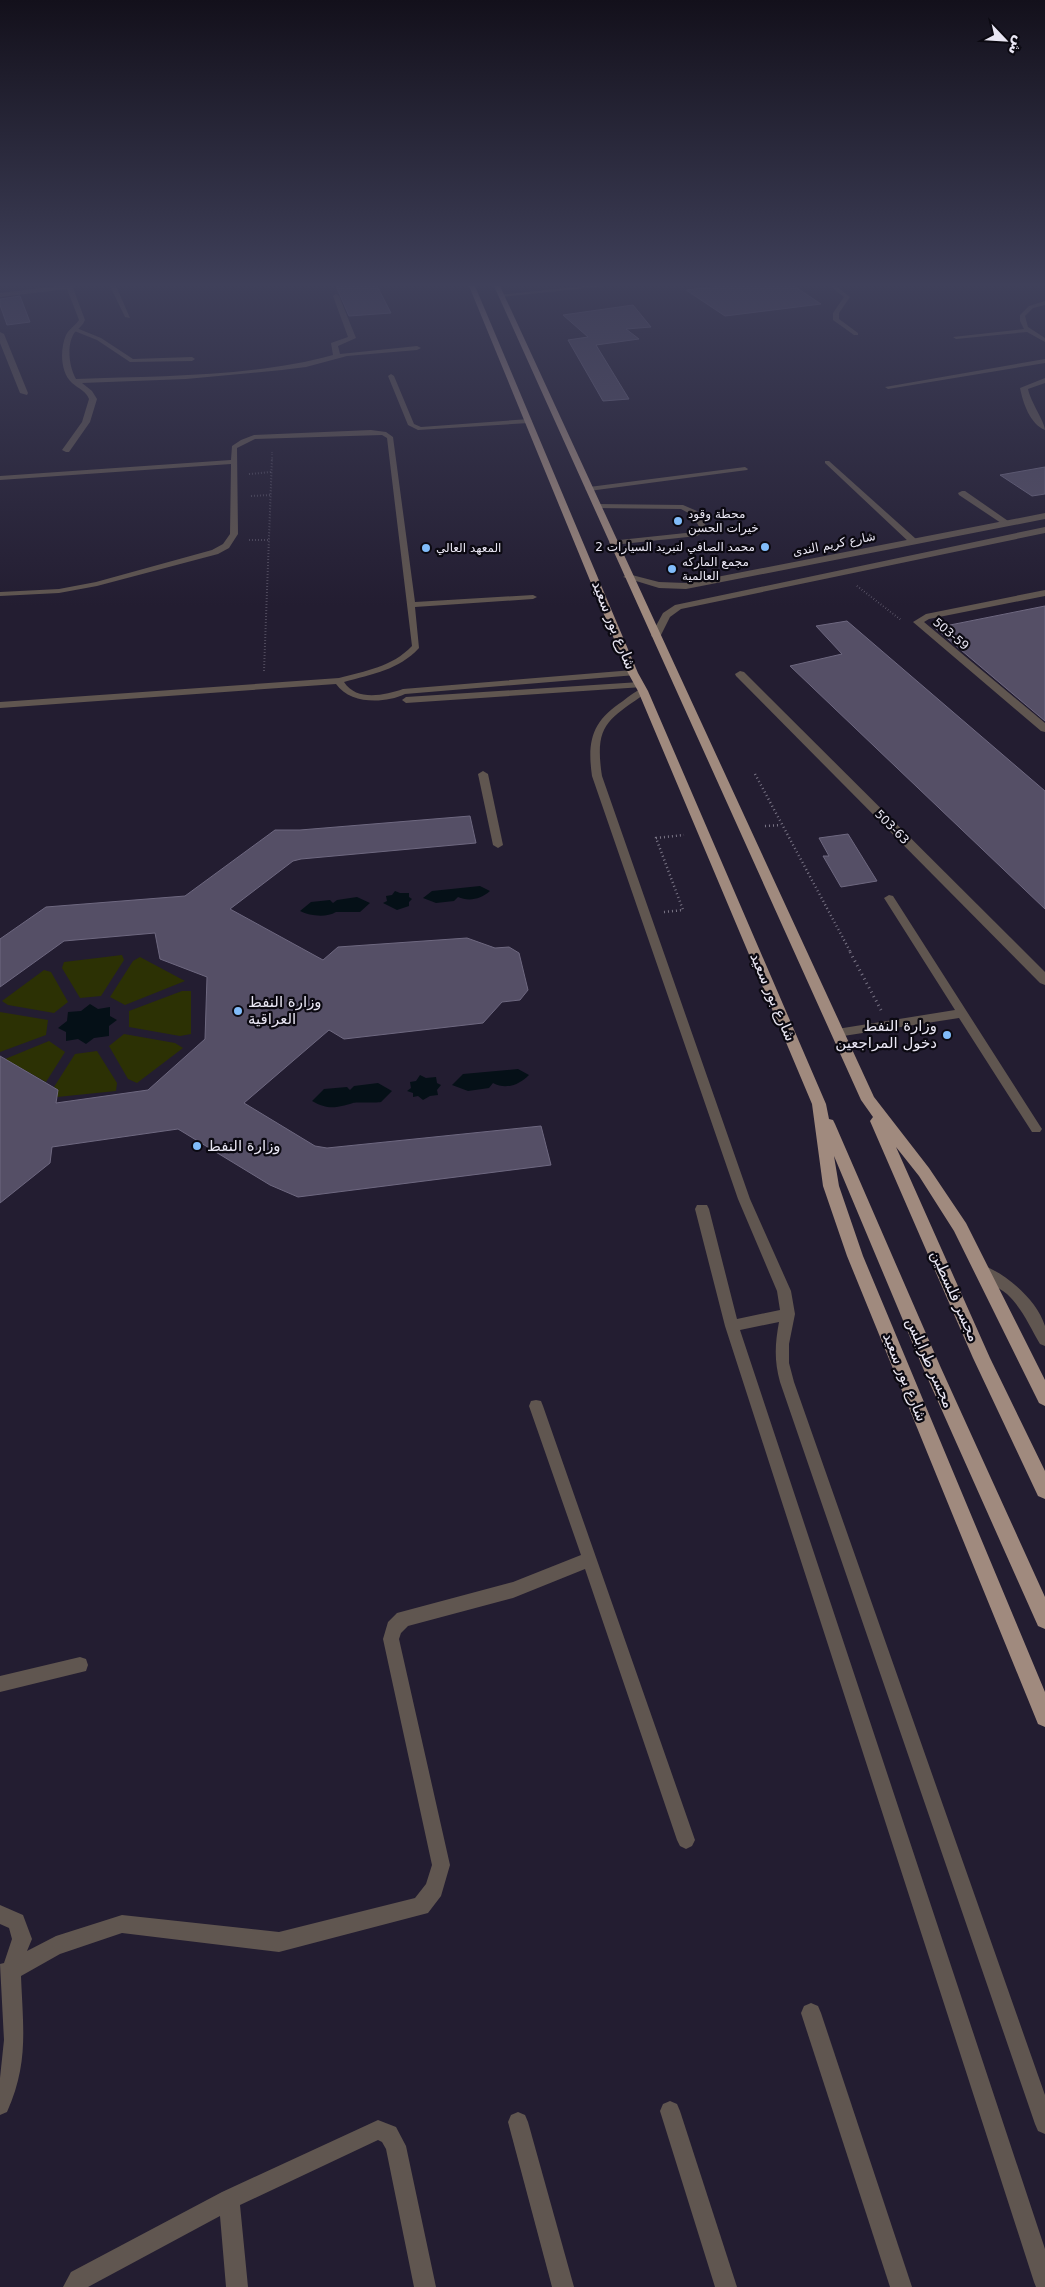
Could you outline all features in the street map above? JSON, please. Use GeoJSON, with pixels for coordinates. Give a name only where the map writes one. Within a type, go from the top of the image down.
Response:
{"type":"FeatureCollection","features":[{"type":"Feature","properties":{"kind":"main road","name":"شارع بور سعيد"},"geometry":{"type":"LineString","coordinates":[[517,393],[633,673],[642,688],[819,1104],[831,1186],[855,1256],[1045,1717]]}},
{"type":"Feature","properties":{"kind":"main road","name":"شارع بور سعيد"},"geometry":{"type":"LineString","coordinates":[[545,393],[868,1100],[924,1172],[960,1227],[1045,1398]]}},
{"type":"Feature","properties":{"kind":"main road","name":"مجسر فلسطين"},"geometry":{"type":"LineString","coordinates":[[868,1100],[982,1358],[1045,1490]]}},
{"type":"Feature","properties":{"kind":"main road","name":"مجسر طرابلس"},"geometry":{"type":"LineString","coordinates":[[819,1104],[932,1368],[1045,1620]]}},
{"type":"Feature","properties":{"kind":"street"},"geometry":{"type":"LineString","coordinates":[[66,450],[86,422],[93,399],[90,393]]}},
{"type":"Feature","properties":{"kind":"street"},"geometry":{"type":"LineString","coordinates":[[1025,393],[1033,414],[1045,428]]}},
{"type":"Feature","properties":{"kind":"street","name":"شارع كريم الندى"},"geometry":{"type":"LineString","coordinates":[[628,577],[659,585],[686,586],[1045,516]]}},
{"type":"Feature","properties":{"kind":"street","name":"شارع كريم الندى"},"geometry":{"type":"LineString","coordinates":[[656,635],[666,615],[678,607],[1045,530]]}},
{"type":"Feature","properties":{"kind":"street","name":"503-59"},"geometry":{"type":"LineString","coordinates":[[1045,593],[926,617],[918,622],[1045,730]]}},
{"type":"Feature","properties":{"kind":"street","name":"503-63"},"geometry":{"type":"LineString","coordinates":[[740,674],[1045,980]]}},
{"type":"Feature","properties":{"kind":"lane"},"geometry":{"type":"LineString","coordinates":[[398,393],[411,425],[420,428],[529,421]]}},
{"type":"Feature","properties":{"kind":"lane"},"geometry":{"type":"LineString","coordinates":[[0,594],[59,590],[97,584],[215,552],[226,546],[234,534],[232,462],[234,447],[243,441],[254,437],[371,432],[384,433],[390,437],[416,646],[409,656],[382,669],[339,681],[0,705]]}},
{"type":"Feature","properties":{"kind":"lane"},"geometry":{"type":"LineString","coordinates":[[0,478],[232,462]]}},
{"type":"Feature","properties":{"kind":"lane"},"geometry":{"type":"LineString","coordinates":[[827,462],[913,541]]}},
{"type":"Feature","properties":{"kind":"lane"},"geometry":{"type":"LineString","coordinates":[[589,489],[745,469]]}},
{"type":"Feature","properties":{"kind":"lane"},"geometry":{"type":"LineString","coordinates":[[962,493],[1007,523]]}},
{"type":"Feature","properties":{"kind":"lane"},"geometry":{"type":"LineString","coordinates":[[597,506],[677,506],[689,508],[698,514],[704,529],[697,534],[613,543]]}},
{"type":"Feature","properties":{"kind":"lane"},"geometry":{"type":"LineString","coordinates":[[411,605],[533,597]]}},
{"type":"Feature","properties":{"kind":"lane"},"geometry":{"type":"LineString","coordinates":[[339,681],[345,690],[358,695],[397,696],[403,692],[633,673]]}},
{"type":"Feature","properties":{"kind":"lane"},"geometry":{"type":"LineString","coordinates":[[585,678],[588,689]]}},
{"type":"Feature","properties":{"kind":"lane"},"geometry":{"type":"LineString","coordinates":[[397,696],[398,700],[408,700],[588,689],[642,688]]}},
{"type":"Feature","properties":{"kind":"lane"},"geometry":{"type":"LineString","coordinates":[[642,688],[605,719],[598,728],[595,764],[597,776],[744,1199],[784,1291],[788,1314],[782,1344],[782,1363],[787,1382],[1045,2124]]}},
{"type":"Feature","properties":{"kind":"lane"},"geometry":{"type":"LineString","coordinates":[[483,774],[498,845]]}},
{"type":"Feature","properties":{"kind":"lane"},"geometry":{"type":"LineString","coordinates":[[889,898],[1036,1130]]}},
{"type":"Feature","properties":{"kind":"lane"},"geometry":{"type":"LineString","coordinates":[[837,1033],[963,1014]]}},
{"type":"Feature","properties":{"kind":"lane"},"geometry":{"type":"LineString","coordinates":[[702,1209],[732,1326],[1045,2282]]}},
{"type":"Feature","properties":{"kind":"lane"},"geometry":{"type":"LineString","coordinates":[[982,1271],[1007,1284],[1015,1291],[1045,1340]]}},
{"type":"Feature","properties":{"kind":"lane"},"geometry":{"type":"LineString","coordinates":[[732,1326],[788,1314]]}},
{"type":"Feature","properties":{"kind":"lane"},"geometry":{"type":"LineString","coordinates":[[536,1406],[686,1840]]}},
{"type":"Feature","properties":{"kind":"lane"},"geometry":{"type":"LineString","coordinates":[[5,1972],[56,1946],[122,1924],[279,1942],[420,1906],[434,1888],[441,1865],[391,1639],[394,1628],[403,1619],[513,1590],[590,1559]]}},
{"type":"Feature","properties":{"kind":"lane"},"geometry":{"type":"LineString","coordinates":[[0,1684],[80,1665]]}},
{"type":"Feature","properties":{"kind":"lane"},"geometry":{"type":"LineString","coordinates":[[0,1914],[16,1922],[22,1939],[5,1972],[14,2054],[7,2093],[0,2105]]}},
{"type":"Feature","properties":{"kind":"lane"},"geometry":{"type":"LineString","coordinates":[[811,2013],[901,2287]]}},
{"type":"Feature","properties":{"kind":"lane"},"geometry":{"type":"LineString","coordinates":[[670,2111],[726,2287]]}},
{"type":"Feature","properties":{"kind":"lane"},"geometry":{"type":"LineString","coordinates":[[518,2122],[563,2287]]}},
{"type":"Feature","properties":{"kind":"lane"},"geometry":{"type":"LineString","coordinates":[[74,2287],[79,2280],[229,2199],[378,2130],[389,2134],[396,2146],[425,2287]]}},
{"type":"Feature","properties":{"kind":"lane"},"geometry":{"type":"LineString","coordinates":[[229,2199],[237,2287]]}},
{"type":"Feature","properties":{"kind":"path"},"geometry":{"type":"LineString","coordinates":[[263,686],[273,436]]}},
{"type":"Feature","properties":{"kind":"path"},"geometry":{"type":"LineString","coordinates":[[841,573],[897,619],[918,622]]}},
{"type":"Feature","properties":{"kind":"path"},"geometry":{"type":"LineString","coordinates":[[755,774],[889,1025]]}},
{"type":"Feature","properties":{"kind":"path"},"geometry":{"type":"LineString","coordinates":[[656,838],[683,910]]}},
{"type":"Feature","properties":{"kind":"green space"},"geometry":{"type":"Polygon","coordinates":[[[122,955],[124,960],[101,996],[80,998],[62,968],[64,962],[122,955]]]}},
{"type":"Feature","properties":{"kind":"green space"},"geometry":{"type":"Polygon","coordinates":[[[140,957],[185,981],[125,1005],[110,997],[133,961],[140,957]]]}},
{"type":"Feature","properties":{"kind":"green space"},"geometry":{"type":"Polygon","coordinates":[[[44,970],[51,972],[68,1002],[54,1013],[8,1005],[2,1001],[44,970]]]}},
{"type":"Feature","properties":{"kind":"green space"},"geometry":{"type":"Polygon","coordinates":[[[182,991],[191,991],[191,1034],[180,1036],[129,1027],[129,1011],[182,991]]]}},
{"type":"Feature","properties":{"kind":"green space"},"geometry":{"type":"Polygon","coordinates":[[[0,1012],[48,1020],[46,1035],[0,1052],[0,1012]]]}},
{"type":"Feature","properties":{"kind":"green space"},"geometry":{"type":"Polygon","coordinates":[[[124,1034],[175,1043],[183,1048],[137,1083],[128,1079],[109,1046],[124,1034]]]}},
{"type":"Feature","properties":{"kind":"green space"},"geometry":{"type":"Polygon","coordinates":[[[49,1041],[65,1052],[46,1082],[5,1059],[49,1041]]]}},
{"type":"Feature","properties":{"kind":"green space"},"geometry":{"type":"Polygon","coordinates":[[[97,1051],[117,1083],[116,1091],[57,1097],[58,1090],[54,1087],[75,1054],[97,1051]]]}},
{"type":"Feature","properties":{"kind":"shaded area"},"geometry":{"type":"Polygon","coordinates":[[[480,886],[490,891],[475,899],[458,897],[454,901],[436,903],[423,898],[432,891],[480,886]]]}},
{"type":"Feature","properties":{"kind":"shaded area"},"geometry":{"type":"Polygon","coordinates":[[[395,891],[409,893],[409,897],[412,899],[409,902],[409,906],[397,910],[383,903],[387,901],[386,896],[392,895],[395,891]]]}},
{"type":"Feature","properties":{"kind":"shaded area"},"geometry":{"type":"Polygon","coordinates":[[[357,897],[370,903],[360,912],[336,912],[318,916],[300,911],[311,902],[330,900],[333,903],[337,900],[357,897]]]}},
{"type":"Feature","properties":{"kind":"shaded area"},"geometry":{"type":"Polygon","coordinates":[[[90,1004],[98,1009],[110,1007],[110,1016],[117,1020],[109,1026],[109,1036],[94,1038],[86,1044],[78,1039],[66,1041],[66,1032],[58,1028],[67,1021],[68,1012],[81,1011],[90,1004]]]}},
{"type":"Feature","properties":{"kind":"shaded area"},"geometry":{"type":"Polygon","coordinates":[[[518,1069],[529,1075],[512,1085],[503,1086],[493,1083],[489,1088],[468,1091],[452,1085],[463,1074],[518,1069]]]}},
{"type":"Feature","properties":{"kind":"shaded area"},"geometry":{"type":"Polygon","coordinates":[[[420,1075],[426,1078],[436,1077],[437,1083],[441,1085],[437,1090],[438,1095],[430,1096],[423,1100],[418,1096],[413,1097],[413,1093],[407,1091],[411,1088],[410,1082],[416,1081],[420,1075]]]}},
{"type":"Feature","properties":{"kind":"shaded area"},"geometry":{"type":"Polygon","coordinates":[[[378,1083],[392,1091],[381,1102],[355,1103],[332,1107],[323,1106],[312,1101],[324,1089],[347,1087],[350,1090],[354,1086],[378,1083]]]}},
{"type":"Feature","properties":{"kind":"building"},"geometry":{"type":"Polygon","coordinates":[[[598,393],[625,393],[629,399],[603,401],[598,393]]]}},
{"type":"Feature","properties":{"kind":"building"},"geometry":{"type":"Polygon","coordinates":[[[1045,467],[1045,494],[1032,496],[1000,475],[1045,467]]]}},
{"type":"Feature","properties":{"kind":"building"},"geometry":{"type":"Polygon","coordinates":[[[1045,606],[1045,721],[935,628],[1045,606]]]}},
{"type":"Feature","properties":{"kind":"building"},"geometry":{"type":"Polygon","coordinates":[[[847,621],[1045,791],[1045,909],[790,666],[842,654],[816,626],[847,621]]]}},
{"type":"Feature","properties":{"kind":"building"},"geometry":{"type":"Polygon","coordinates":[[[470,816],[476,843],[293,861],[230,909],[323,960],[338,947],[467,938],[495,948],[509,947],[519,953],[528,990],[520,1000],[502,1002],[483,1023],[344,1039],[329,1030],[244,1103],[315,1146],[327,1148],[541,1126],[551,1165],[298,1197],[270,1185],[178,1129],[52,1147],[50,1163],[0,1203],[0,1056],[58,1090],[56,1103],[148,1090],[205,1039],[207,977],[160,959],[155,933],[64,941],[0,987],[0,939],[46,907],[185,896],[275,830],[300,830],[470,816]]]}},
{"type":"Feature","properties":{"kind":"building"},"geometry":{"type":"Polygon","coordinates":[[[848,834],[877,881],[841,887],[823,856],[829,856],[819,838],[848,834]]]}},
{"type":"Feature","properties":{"kind":"place","name":"محطة وقود خيرات الحسن"},"geometry":{"type":"Point","coordinates":[678,521]}},
{"type":"Feature","properties":{"kind":"place","name":"محمد الصافي لتبريد السيارات 2"},"geometry":{"type":"Point","coordinates":[765,547]}},
{"type":"Feature","properties":{"kind":"place","name":"المعهد العالي"},"geometry":{"type":"Point","coordinates":[426,548]}},
{"type":"Feature","properties":{"kind":"place","name":"مجمع الماركه العالمية"},"geometry":{"type":"Point","coordinates":[672,569]}},
{"type":"Feature","properties":{"kind":"place","name":"وزارة النفط العراقية"},"geometry":{"type":"Point","coordinates":[238,1011]}},
{"type":"Feature","properties":{"kind":"place","name":"وزارة النفط دخول المراجعين"},"geometry":{"type":"Point","coordinates":[947,1035]}},
{"type":"Feature","properties":{"kind":"place","name":"وزارة النفط"},"geometry":{"type":"Point","coordinates":[197,1146]}}]}
